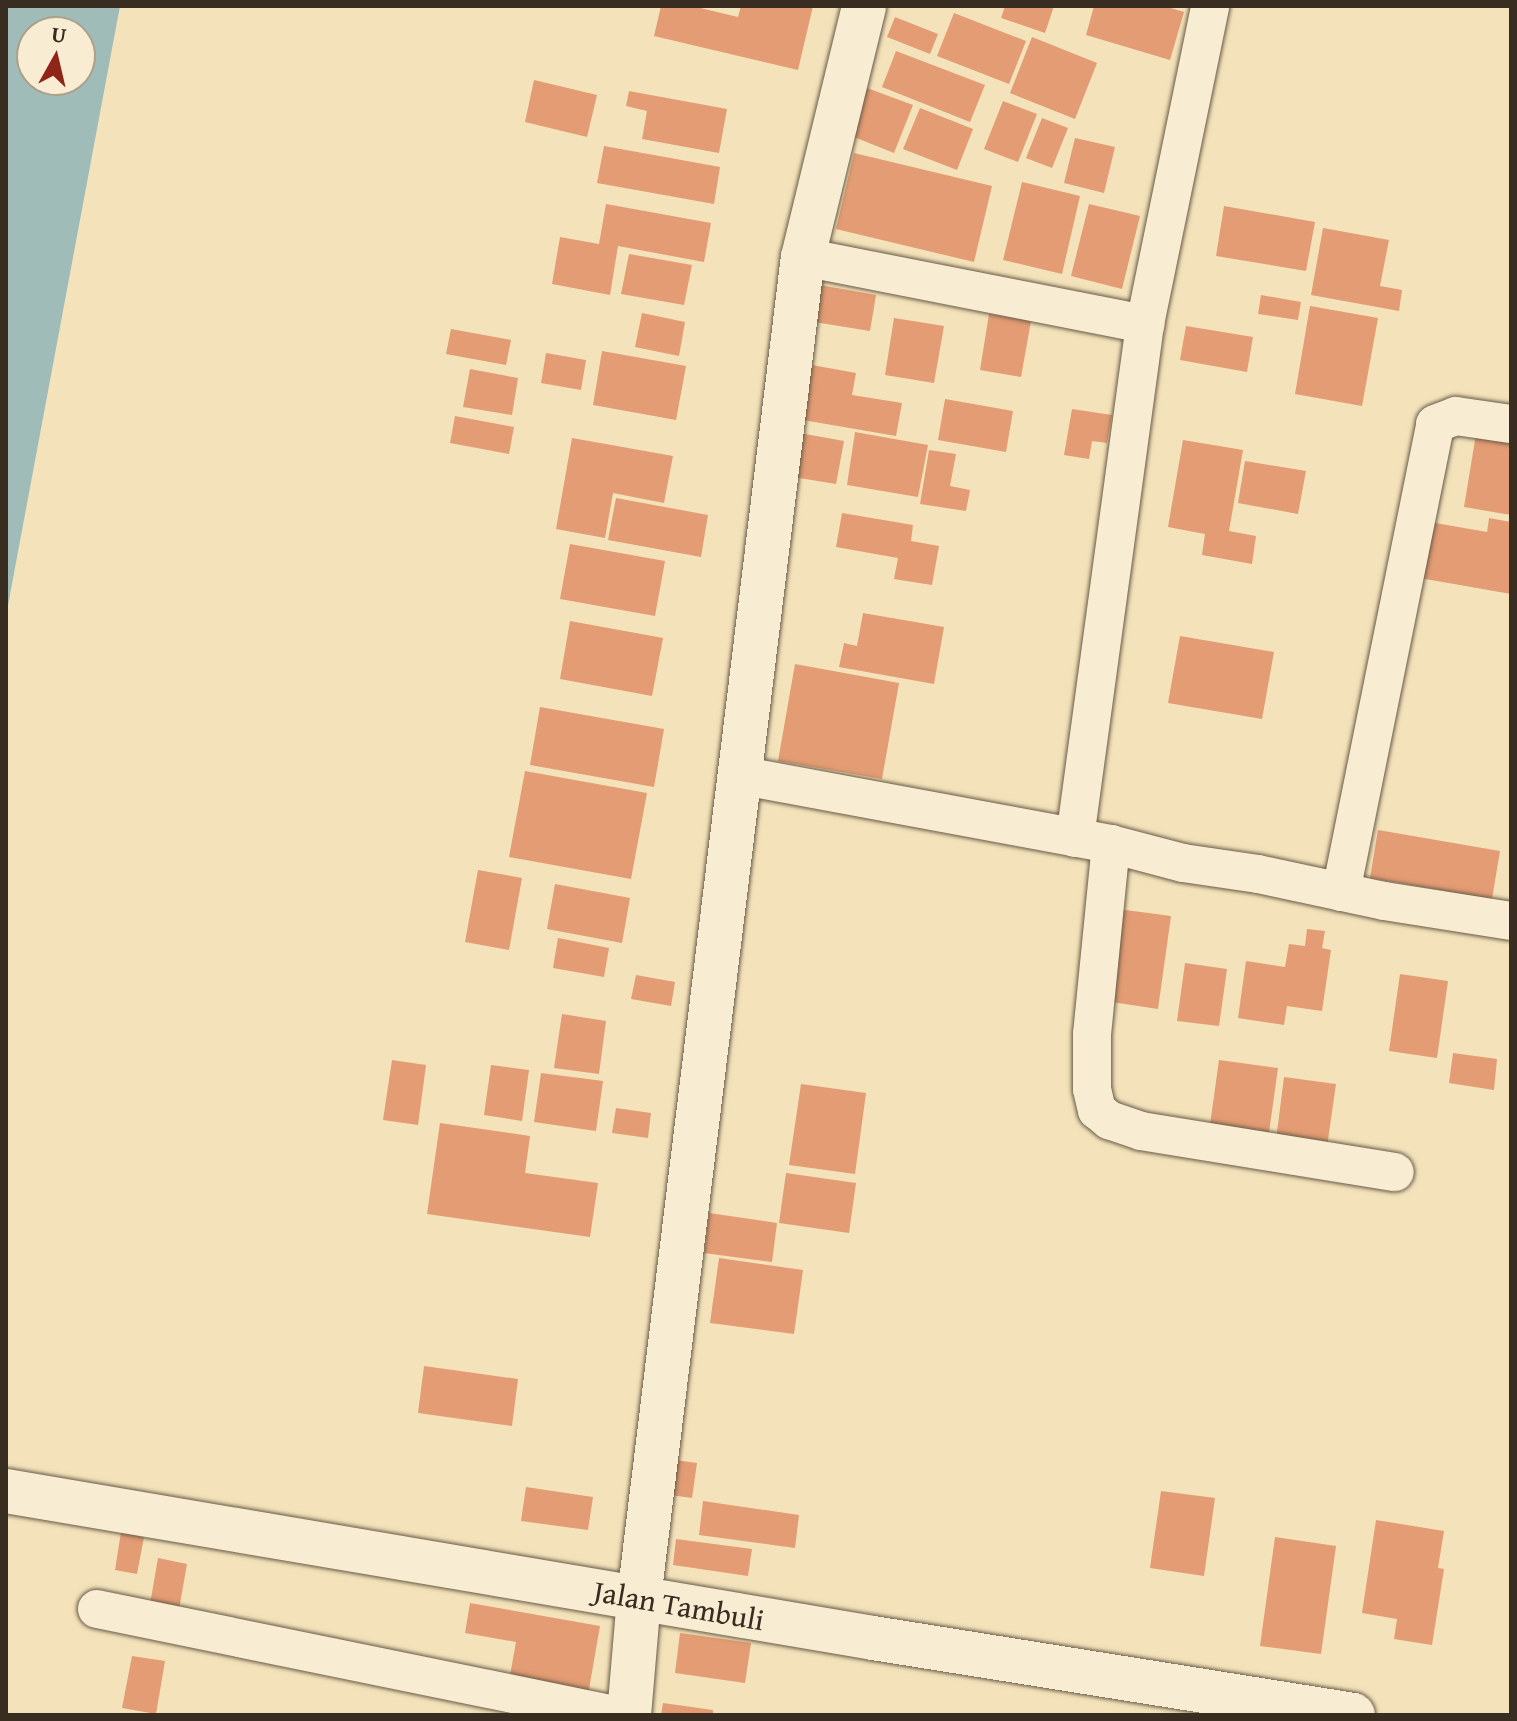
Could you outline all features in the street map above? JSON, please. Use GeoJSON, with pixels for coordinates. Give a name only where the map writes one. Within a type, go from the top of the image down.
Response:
{"type":"FeatureCollection","features":[{"type":"Feature","properties":{"kind":"main road"},"geometry":{"type":"LineString","coordinates":[[629,1715],[639,1598],[718,972],[738,775],[803,257],[864,6]]}},
{"type":"Feature","properties":{"kind":"main road","name":"Jalan Tambuli"},"geometry":{"type":"LineString","coordinates":[[6,1491],[1353,1715]]}},
{"type":"Feature","properties":{"kind":"street"},"geometry":{"type":"LineString","coordinates":[[1210,6],[1145,324],[1093,841],[1090,1072],[1097,1110],[1109,1120],[1141,1131],[1395,1172]]}},
{"type":"Feature","properties":{"kind":"street"},"geometry":{"type":"LineString","coordinates":[[803,257],[1145,324]]}},
{"type":"Feature","properties":{"kind":"street"},"geometry":{"type":"LineString","coordinates":[[1341,892],[1435,424],[1456,416],[1511,424]]}},
{"type":"Feature","properties":{"kind":"street"},"geometry":{"type":"LineString","coordinates":[[738,775],[1093,841],[1183,863],[1511,921]]}},
{"type":"Feature","properties":{"kind":"street"},"geometry":{"type":"LineString","coordinates":[[97,1609],[615,1715]]}},
{"type":"Feature","properties":{"kind":"water"},"geometry":{"type":"Polygon","coordinates":[[[6,6],[120,6],[6,616],[6,6]]]}},
{"type":"Feature","properties":{"kind":"building"},"geometry":{"type":"Polygon","coordinates":[[[661,6],[692,6],[738,17],[741,6],[813,6],[798,70],[654,36],[661,6]]]}},
{"type":"Feature","properties":{"kind":"building"},"geometry":{"type":"Polygon","coordinates":[[[1005,6],[1054,6],[1045,33],[1001,18],[1005,6]]]}},
{"type":"Feature","properties":{"kind":"building"},"geometry":{"type":"Polygon","coordinates":[[[1094,6],[1164,6],[1184,12],[1170,60],[1086,35],[1094,6]]]}},
{"type":"Feature","properties":{"kind":"building"},"geometry":{"type":"Polygon","coordinates":[[[954,13],[1026,41],[1009,84],[937,56],[954,13]]]}},
{"type":"Feature","properties":{"kind":"building"},"geometry":{"type":"Polygon","coordinates":[[[895,17],[938,34],[930,54],[887,37],[895,17]]]}},
{"type":"Feature","properties":{"kind":"building"},"geometry":{"type":"Polygon","coordinates":[[[1032,37],[1097,63],[1075,119],[1010,93],[1032,37]]]}},
{"type":"Feature","properties":{"kind":"building"},"geometry":{"type":"Polygon","coordinates":[[[896,51],[985,85],[970,122],[882,87],[896,51]]]}},
{"type":"Feature","properties":{"kind":"building"},"geometry":{"type":"Polygon","coordinates":[[[534,80],[597,95],[587,137],[525,122],[534,80]]]}},
{"type":"Feature","properties":{"kind":"building"},"geometry":{"type":"Polygon","coordinates":[[[867,88],[913,105],[894,153],[849,135],[867,88]]]}},
{"type":"Feature","properties":{"kind":"building"},"geometry":{"type":"Polygon","coordinates":[[[629,91],[727,109],[719,153],[642,139],[647,111],[626,106],[629,91]]]}},
{"type":"Feature","properties":{"kind":"building"},"geometry":{"type":"Polygon","coordinates":[[[1003,101],[1037,114],[1018,162],[984,149],[1003,101]]]}},
{"type":"Feature","properties":{"kind":"building"},"geometry":{"type":"Polygon","coordinates":[[[920,108],[973,129],[957,170],[903,149],[920,108]]]}},
{"type":"Feature","properties":{"kind":"building"},"geometry":{"type":"Polygon","coordinates":[[[1042,118],[1068,128],[1052,168],[1026,158],[1042,118]]]}},
{"type":"Feature","properties":{"kind":"building"},"geometry":{"type":"Polygon","coordinates":[[[1075,138],[1115,147],[1104,193],[1064,183],[1075,138]]]}},
{"type":"Feature","properties":{"kind":"building"},"geometry":{"type":"Polygon","coordinates":[[[604,146],[720,167],[714,204],[597,183],[604,146]]]}},
{"type":"Feature","properties":{"kind":"building"},"geometry":{"type":"Polygon","coordinates":[[[854,153],[992,186],[974,262],[836,229],[854,153]]]}},
{"type":"Feature","properties":{"kind":"building"},"geometry":{"type":"Polygon","coordinates":[[[1022,182],[1080,196],[1062,274],[1003,260],[1022,182]]]}},
{"type":"Feature","properties":{"kind":"building"},"geometry":{"type":"Polygon","coordinates":[[[606,204],[711,223],[704,262],[618,246],[610,295],[552,284],[560,237],[599,244],[606,204]]]}},
{"type":"Feature","properties":{"kind":"building"},"geometry":{"type":"Polygon","coordinates":[[[1089,204],[1140,216],[1122,289],[1071,276],[1089,204]]]}},
{"type":"Feature","properties":{"kind":"building"},"geometry":{"type":"Polygon","coordinates":[[[1224,206],[1315,222],[1306,271],[1216,256],[1224,206]]]}},
{"type":"Feature","properties":{"kind":"building"},"geometry":{"type":"Polygon","coordinates":[[[1323,228],[1389,240],[1380,286],[1402,290],[1399,311],[1311,295],[1323,228]]]}},
{"type":"Feature","properties":{"kind":"building"},"geometry":{"type":"Polygon","coordinates":[[[629,254],[692,265],[684,305],[621,294],[629,254]]]}},
{"type":"Feature","properties":{"kind":"building"},"geometry":{"type":"Polygon","coordinates":[[[814,284],[876,295],[870,331],[808,321],[814,284]]]}},
{"type":"Feature","properties":{"kind":"building"},"geometry":{"type":"Polygon","coordinates":[[[1261,295],[1301,302],[1298,320],[1258,314],[1261,295]]]}},
{"type":"Feature","properties":{"kind":"building"},"geometry":{"type":"Polygon","coordinates":[[[1310,306],[1378,318],[1362,406],[1295,394],[1310,306]]]}},
{"type":"Feature","properties":{"kind":"building"},"geometry":{"type":"Polygon","coordinates":[[[642,313],[685,322],[679,356],[635,347],[642,313]]]}},
{"type":"Feature","properties":{"kind":"building"},"geometry":{"type":"Polygon","coordinates":[[[989,314],[1031,321],[1021,377],[980,370],[989,314]]]}},
{"type":"Feature","properties":{"kind":"building"},"geometry":{"type":"Polygon","coordinates":[[[894,318],[944,326],[934,383],[885,375],[894,318]]]}},
{"type":"Feature","properties":{"kind":"building"},"geometry":{"type":"Polygon","coordinates":[[[1186,326],[1253,337],[1247,372],[1180,360],[1186,326]]]}},
{"type":"Feature","properties":{"kind":"building"},"geometry":{"type":"Polygon","coordinates":[[[451,329],[511,340],[506,365],[446,354],[451,329]]]}},
{"type":"Feature","properties":{"kind":"building"},"geometry":{"type":"Polygon","coordinates":[[[602,351],[686,366],[676,420],[593,405],[602,351]]]}},
{"type":"Feature","properties":{"kind":"building"},"geometry":{"type":"Polygon","coordinates":[[[546,353],[586,360],[581,390],[541,383],[546,353]]]}},
{"type":"Feature","properties":{"kind":"building"},"geometry":{"type":"Polygon","coordinates":[[[812,365],[856,373],[852,395],[902,403],[896,436],[803,420],[812,365]]]}},
{"type":"Feature","properties":{"kind":"building"},"geometry":{"type":"Polygon","coordinates":[[[470,369],[518,378],[512,415],[463,407],[470,369]]]}},
{"type":"Feature","properties":{"kind":"building"},"geometry":{"type":"Polygon","coordinates":[[[945,399],[1013,411],[1006,452],[938,440],[945,399]]]}},
{"type":"Feature","properties":{"kind":"building"},"geometry":{"type":"Polygon","coordinates":[[[1072,409],[1112,415],[1107,443],[1092,441],[1089,459],[1064,455],[1072,409]]]}},
{"type":"Feature","properties":{"kind":"building"},"geometry":{"type":"Polygon","coordinates":[[[455,416],[514,427],[509,454],[450,443],[455,416]]]}},
{"type":"Feature","properties":{"kind":"building"},"geometry":{"type":"Polygon","coordinates":[[[1477,428],[1511,434],[1511,515],[1464,507],[1477,428]]]}},
{"type":"Feature","properties":{"kind":"building"},"geometry":{"type":"Polygon","coordinates":[[[794,432],[844,441],[836,484],[787,476],[794,432]]]}},
{"type":"Feature","properties":{"kind":"building"},"geometry":{"type":"Polygon","coordinates":[[[855,432],[928,445],[918,497],[847,485],[855,432]]]}},
{"type":"Feature","properties":{"kind":"building"},"geometry":{"type":"Polygon","coordinates":[[[572,438],[673,456],[664,503],[613,493],[605,538],[556,529],[572,438]]]}},
{"type":"Feature","properties":{"kind":"building"},"geometry":{"type":"Polygon","coordinates":[[[1183,440],[1243,450],[1229,531],[1256,536],[1252,564],[1202,555],[1205,534],[1168,527],[1183,440]]]}},
{"type":"Feature","properties":{"kind":"building"},"geometry":{"type":"Polygon","coordinates":[[[929,450],[956,454],[950,486],[970,490],[966,511],[920,504],[929,450]]]}},
{"type":"Feature","properties":{"kind":"building"},"geometry":{"type":"Polygon","coordinates":[[[1245,461],[1306,471],[1298,514],[1238,503],[1245,461]]]}},
{"type":"Feature","properties":{"kind":"building"},"geometry":{"type":"Polygon","coordinates":[[[616,498],[708,515],[701,557],[608,540],[616,498]]]}},
{"type":"Feature","properties":{"kind":"building"},"geometry":{"type":"Polygon","coordinates":[[[842,513],[913,525],[911,541],[939,546],[932,585],[894,579],[898,558],[836,547],[842,513]]]}},
{"type":"Feature","properties":{"kind":"building"},"geometry":{"type":"Polygon","coordinates":[[[1489,518],[1511,522],[1511,594],[1414,577],[1424,521],[1487,532],[1489,518]]]}},
{"type":"Feature","properties":{"kind":"building"},"geometry":{"type":"Polygon","coordinates":[[[570,544],[665,561],[655,616],[560,599],[570,544]]]}},
{"type":"Feature","properties":{"kind":"building"},"geometry":{"type":"Polygon","coordinates":[[[863,613],[944,627],[934,684],[839,667],[844,643],[857,646],[863,613]]]}},
{"type":"Feature","properties":{"kind":"building"},"geometry":{"type":"Polygon","coordinates":[[[570,621],[663,638],[652,696],[560,679],[570,621]]]}},
{"type":"Feature","properties":{"kind":"building"},"geometry":{"type":"Polygon","coordinates":[[[1180,636],[1274,652],[1262,719],[1168,703],[1180,636]]]}},
{"type":"Feature","properties":{"kind":"building"},"geometry":{"type":"Polygon","coordinates":[[[795,664],[899,683],[882,779],[778,761],[795,664]]]}},
{"type":"Feature","properties":{"kind":"building"},"geometry":{"type":"Polygon","coordinates":[[[540,707],[664,729],[654,787],[530,765],[540,707]]]}},
{"type":"Feature","properties":{"kind":"building"},"geometry":{"type":"Polygon","coordinates":[[[525,771],[647,793],[631,879],[509,857],[525,771]]]}},
{"type":"Feature","properties":{"kind":"building"},"geometry":{"type":"Polygon","coordinates":[[[1378,830],[1500,851],[1492,899],[1370,878],[1378,830]]]}},
{"type":"Feature","properties":{"kind":"building"},"geometry":{"type":"Polygon","coordinates":[[[478,870],[522,878],[509,950],[465,942],[478,870]]]}},
{"type":"Feature","properties":{"kind":"building"},"geometry":{"type":"Polygon","coordinates":[[[555,884],[630,898],[622,943],[547,929],[555,884]]]}},
{"type":"Feature","properties":{"kind":"building"},"geometry":{"type":"Polygon","coordinates":[[[1118,909],[1171,916],[1158,1009],[1105,1001],[1118,909]]]}},
{"type":"Feature","properties":{"kind":"building"},"geometry":{"type":"Polygon","coordinates":[[[1307,929],[1325,931],[1322,948],[1331,950],[1322,1011],[1287,1006],[1284,1025],[1238,1018],[1246,961],[1285,967],[1289,944],[1305,946],[1307,929]]]}},
{"type":"Feature","properties":{"kind":"building"},"geometry":{"type":"Polygon","coordinates":[[[558,938],[609,948],[604,977],[553,968],[558,938]]]}},
{"type":"Feature","properties":{"kind":"building"},"geometry":{"type":"Polygon","coordinates":[[[1185,963],[1227,969],[1219,1026],[1177,1021],[1185,963]]]}},
{"type":"Feature","properties":{"kind":"building"},"geometry":{"type":"Polygon","coordinates":[[[1400,974],[1448,981],[1437,1058],[1389,1051],[1400,974]]]}},
{"type":"Feature","properties":{"kind":"building"},"geometry":{"type":"Polygon","coordinates":[[[636,975],[675,982],[671,1006],[631,999],[636,975]]]}},
{"type":"Feature","properties":{"kind":"building"},"geometry":{"type":"Polygon","coordinates":[[[562,1014],[606,1021],[599,1074],[554,1068],[562,1014]]]}},
{"type":"Feature","properties":{"kind":"building"},"geometry":{"type":"Polygon","coordinates":[[[1453,1053],[1497,1059],[1494,1090],[1449,1083],[1453,1053]]]}},
{"type":"Feature","properties":{"kind":"building"},"geometry":{"type":"Polygon","coordinates":[[[392,1060],[426,1065],[418,1125],[383,1120],[392,1060]]]}},
{"type":"Feature","properties":{"kind":"building"},"geometry":{"type":"Polygon","coordinates":[[[1219,1060],[1278,1068],[1267,1147],[1208,1139],[1219,1060]]]}},
{"type":"Feature","properties":{"kind":"building"},"geometry":{"type":"Polygon","coordinates":[[[491,1065],[529,1070],[522,1121],[484,1115],[491,1065]]]}},
{"type":"Feature","properties":{"kind":"building"},"geometry":{"type":"Polygon","coordinates":[[[541,1073],[603,1081],[596,1131],[534,1122],[541,1073]]]}},
{"type":"Feature","properties":{"kind":"building"},"geometry":{"type":"Polygon","coordinates":[[[1284,1077],[1336,1084],[1327,1147],[1276,1140],[1284,1077]]]}},
{"type":"Feature","properties":{"kind":"building"},"geometry":{"type":"Polygon","coordinates":[[[801,1084],[866,1093],[855,1174],[789,1165],[801,1084]]]}},
{"type":"Feature","properties":{"kind":"building"},"geometry":{"type":"Polygon","coordinates":[[[616,1108],[651,1113],[648,1138],[612,1133],[616,1108]]]}},
{"type":"Feature","properties":{"kind":"building"},"geometry":{"type":"Polygon","coordinates":[[[440,1123],[530,1136],[525,1173],[598,1183],[590,1237],[427,1214],[440,1123]]]}},
{"type":"Feature","properties":{"kind":"building"},"geometry":{"type":"Polygon","coordinates":[[[786,1173],[856,1183],[849,1233],[779,1223],[786,1173]]]}},
{"type":"Feature","properties":{"kind":"building"},"geometry":{"type":"Polygon","coordinates":[[[709,1213],[777,1223],[772,1262],[704,1253],[709,1213]]]}},
{"type":"Feature","properties":{"kind":"building"},"geometry":{"type":"Polygon","coordinates":[[[719,1258],[803,1270],[794,1334],[710,1323],[719,1258]]]}},
{"type":"Feature","properties":{"kind":"building"},"geometry":{"type":"Polygon","coordinates":[[[424,1366],[518,1379],[512,1426],[418,1413],[424,1366]]]}},
{"type":"Feature","properties":{"kind":"building"},"geometry":{"type":"Polygon","coordinates":[[[675,1460],[697,1463],[692,1498],[670,1495],[675,1460]]]}},
{"type":"Feature","properties":{"kind":"building"},"geometry":{"type":"Polygon","coordinates":[[[526,1487],[593,1497],[588,1530],[521,1521],[526,1487]]]}},
{"type":"Feature","properties":{"kind":"building"},"geometry":{"type":"Polygon","coordinates":[[[1161,1491],[1215,1498],[1204,1576],[1150,1568],[1161,1491]]]}},
{"type":"Feature","properties":{"kind":"building"},"geometry":{"type":"Polygon","coordinates":[[[703,1501],[799,1515],[795,1548],[699,1535],[703,1501]]]}},
{"type":"Feature","properties":{"kind":"building"},"geometry":{"type":"Polygon","coordinates":[[[1376,1520],[1444,1531],[1438,1568],[1444,1569],[1432,1645],[1394,1639],[1397,1619],[1362,1613],[1376,1520]]]}},
{"type":"Feature","properties":{"kind":"building"},"geometry":{"type":"Polygon","coordinates":[[[121,1532],[144,1537],[137,1574],[115,1570],[121,1532]]]}},
{"type":"Feature","properties":{"kind":"building"},"geometry":{"type":"Polygon","coordinates":[[[1275,1537],[1336,1546],[1321,1654],[1260,1646],[1275,1537]]]}},
{"type":"Feature","properties":{"kind":"building"},"geometry":{"type":"Polygon","coordinates":[[[676,1539],[752,1549],[748,1576],[673,1565],[676,1539]]]}},
{"type":"Feature","properties":{"kind":"building"},"geometry":{"type":"Polygon","coordinates":[[[158,1558],[187,1564],[178,1615],[149,1610],[158,1558]]]}},
{"type":"Feature","properties":{"kind":"building"},"geometry":{"type":"Polygon","coordinates":[[[470,1603],[600,1626],[588,1695],[509,1681],[516,1642],[465,1633],[470,1603]]]}},
{"type":"Feature","properties":{"kind":"building"},"geometry":{"type":"Polygon","coordinates":[[[680,1633],[751,1643],[745,1683],[675,1673],[680,1633]]]}},
{"type":"Feature","properties":{"kind":"building"},"geometry":{"type":"Polygon","coordinates":[[[132,1656],[165,1661],[156,1714],[122,1708],[132,1656]]]}},
{"type":"Feature","properties":{"kind":"building"},"geometry":{"type":"Polygon","coordinates":[[[663,1703],[713,1710],[713,1715],[661,1715],[663,1703]]]}}]}
